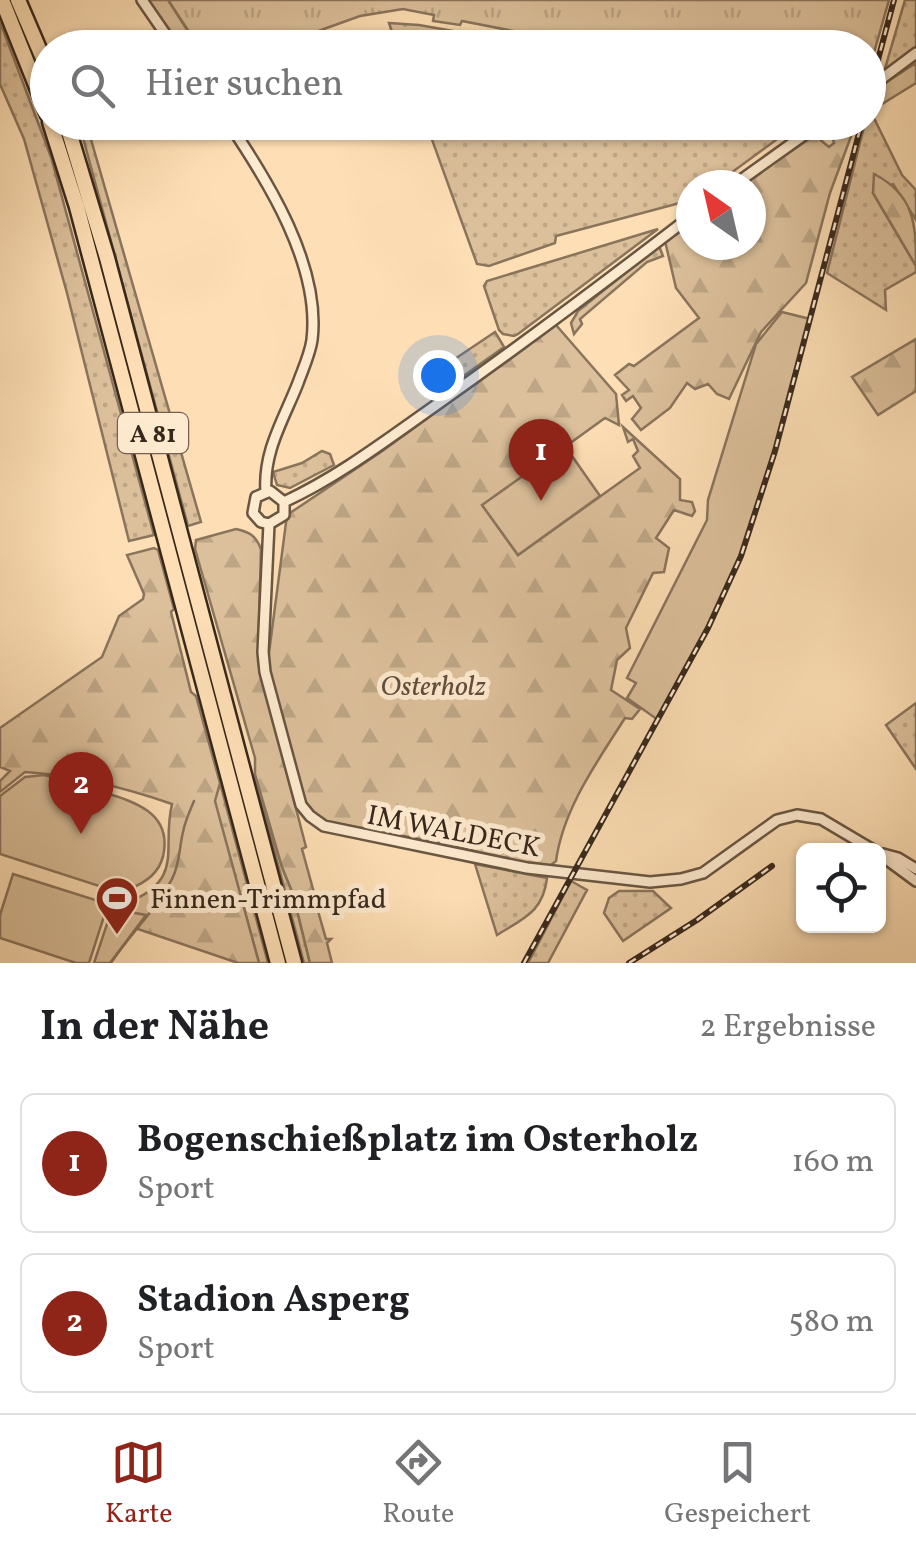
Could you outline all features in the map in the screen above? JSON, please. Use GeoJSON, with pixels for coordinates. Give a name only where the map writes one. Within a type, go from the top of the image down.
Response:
{"type":"FeatureCollection","features":[{"type":"Feature","properties":{"kind":"highway"},"geometry":{"type":"LineString","coordinates":[[2,0],[30,70]]}},
{"type":"Feature","properties":{"kind":"highway"},"geometry":{"type":"LineString","coordinates":[[18,0],[31,30]]}},
{"type":"Feature","properties":{"kind":"highway","name":"A 81"},"geometry":{"type":"LineString","coordinates":[[56,140],[82,226],[278,963]]}},
{"type":"Feature","properties":{"kind":"highway","name":"A 81"},"geometry":{"type":"LineString","coordinates":[[72,140],[294,963]]}},
{"type":"Feature","properties":{"kind":"street"},"geometry":{"type":"LineString","coordinates":[[142,0],[163,30]]}},
{"type":"Feature","properties":{"kind":"street"},"geometry":{"type":"LineString","coordinates":[[886,75],[916,53]]}},
{"type":"Feature","properties":{"kind":"street"},"geometry":{"type":"LineString","coordinates":[[238,140],[292,232],[312,302],[310,350],[272,442],[266,465],[266,492]]}},
{"type":"Feature","properties":{"kind":"street"},"geometry":{"type":"LineString","coordinates":[[755,170],[797,140]]}},
{"type":"Feature","properties":{"kind":"street"},"geometry":{"type":"LineString","coordinates":[[284,502],[326,480],[386,440],[676,227]]}},
{"type":"Feature","properties":{"kind":"street"},"geometry":{"type":"LineString","coordinates":[[266,492],[274,492],[284,502],[284,515],[269,524],[258,520],[252,508],[256,498],[266,492]]}},
{"type":"Feature","properties":{"kind":"street","name":"IM WALDECK"},"geometry":{"type":"LineString","coordinates":[[269,524],[265,672],[301,804],[314,820],[334,829],[566,874],[650,882],[691,877],[712,867],[778,820],[797,815],[821,819],[862,843]]}},
{"type":"Feature","properties":{"kind":"street"},"geometry":{"type":"LineString","coordinates":[[886,854],[916,870]]}},
{"type":"Feature","properties":{"kind":"street"},"geometry":{"type":"LineString","coordinates":[[886,858],[916,882]]}},
{"type":"Feature","properties":{"kind":"green space"},"geometry":{"type":"Polygon","coordinates":[[[147,0],[168,0],[187,30],[168,30],[147,0]]]}},
{"type":"Feature","properties":{"kind":"green space"},"geometry":{"type":"Polygon","coordinates":[[[168,0],[889,0],[880,30],[508,30],[462,21],[460,25],[433,21],[434,15],[403,9],[360,16],[321,30],[188,30],[168,0]]]}},
{"type":"Feature","properties":{"kind":"green space"},"geometry":{"type":"Polygon","coordinates":[[[905,0],[916,0],[916,53],[886,76],[905,0]]]}},
{"type":"Feature","properties":{"kind":"green space"},"geometry":{"type":"Polygon","coordinates":[[[0,22],[30,101],[30,140],[45,140],[51,157],[154,535],[129,541],[24,139],[0,84],[0,22]]]}},
{"type":"Feature","properties":{"kind":"green space"},"geometry":{"type":"Polygon","coordinates":[[[389,23],[447,30],[391,30],[389,23]]]}},
{"type":"Feature","properties":{"kind":"green space"},"geometry":{"type":"Polygon","coordinates":[[[916,63],[916,83],[886,102],[886,82],[916,63]]]}},
{"type":"Feature","properties":{"kind":"green space"},"geometry":{"type":"Polygon","coordinates":[[[84,140],[91,140],[201,522],[188,526],[84,140]]]}},
{"type":"Feature","properties":{"kind":"green space"},"geometry":{"type":"Polygon","coordinates":[[[432,140],[776,140],[735,170],[676,170],[676,204],[556,236],[555,243],[489,266],[477,264],[432,140]]]}},
{"type":"Feature","properties":{"kind":"green space"},"geometry":{"type":"Polygon","coordinates":[[[808,140],[820,140],[829,147],[833,140],[850,140],[830,193],[806,283],[761,332],[729,399],[708,384],[695,389],[687,383],[670,408],[641,430],[632,419],[641,408],[633,396],[626,401],[622,395],[629,390],[615,375],[629,364],[634,366],[699,318],[676,288],[665,241],[676,233],[676,260],[766,260],[764,170],[808,140]]]}},
{"type":"Feature","properties":{"kind":"green space"},"geometry":{"type":"Polygon","coordinates":[[[861,140],[885,140],[902,175],[916,190],[916,220],[893,184],[873,193],[916,272],[885,290],[886,310],[827,273],[861,140]]]}},
{"type":"Feature","properties":{"kind":"green space"},"geometry":{"type":"Polygon","coordinates":[[[874,174],[898,191],[910,212],[916,266],[873,193],[874,174]]]}},
{"type":"Feature","properties":{"kind":"green space"},"geometry":{"type":"Polygon","coordinates":[[[658,229],[518,334],[503,334],[499,330],[484,286],[487,281],[658,229]]]}},
{"type":"Feature","properties":{"kind":"green space"},"geometry":{"type":"Polygon","coordinates":[[[659,246],[663,256],[647,262],[580,319],[582,324],[574,334],[571,323],[578,311],[659,246]]]}},
{"type":"Feature","properties":{"kind":"green space"},"geometry":{"type":"Polygon","coordinates":[[[782,312],[810,319],[767,478],[741,556],[708,628],[658,720],[627,698],[636,683],[627,678],[707,520],[708,500],[756,344],[782,312]]]}},
{"type":"Feature","properties":{"kind":"green space","name":"Osterholz"},"geometry":{"type":"Polygon","coordinates":[[[556,325],[616,394],[619,425],[605,418],[483,506],[518,555],[640,468],[633,456],[638,451],[633,439],[628,442],[623,427],[680,479],[680,500],[692,502],[695,511],[692,516],[674,510],[656,538],[669,548],[664,572],[653,573],[626,628],[630,648],[617,660],[611,690],[640,709],[632,719],[625,718],[593,769],[566,823],[556,861],[546,869],[446,844],[324,821],[309,811],[304,800],[267,668],[287,515],[556,325]]]}},
{"type":"Feature","properties":{"kind":"green space"},"geometry":{"type":"Polygon","coordinates":[[[495,332],[504,347],[434,397],[422,381],[495,332]]]}},
{"type":"Feature","properties":{"kind":"green space"},"geometry":{"type":"Polygon","coordinates":[[[916,339],[916,391],[878,415],[852,377],[916,339]]]}},
{"type":"Feature","properties":{"kind":"green space"},"geometry":{"type":"Polygon","coordinates":[[[565,446],[600,496],[518,555],[482,505],[565,446]]]}},
{"type":"Feature","properties":{"kind":"green space"},"geometry":{"type":"Polygon","coordinates":[[[322,451],[330,454],[334,465],[290,488],[277,485],[273,472],[302,463],[322,451]]]}},
{"type":"Feature","properties":{"kind":"green space"},"geometry":{"type":"Polygon","coordinates":[[[236,529],[252,535],[261,549],[258,662],[306,847],[302,849],[316,900],[320,900],[316,904],[326,939],[331,939],[327,943],[332,963],[310,963],[195,549],[196,540],[236,529]]]}},
{"type":"Feature","properties":{"kind":"green space"},"geometry":{"type":"Polygon","coordinates":[[[158,550],[174,609],[171,612],[191,692],[196,696],[220,783],[215,801],[259,963],[238,963],[120,923],[127,903],[145,894],[164,873],[172,804],[100,783],[25,772],[0,792],[0,781],[10,771],[0,767],[0,728],[102,657],[119,616],[143,599],[127,555],[158,550]]]}},
{"type":"Feature","properties":{"kind":"green space"},"geometry":{"type":"Polygon","coordinates":[[[916,703],[916,769],[886,725],[916,703]]]}},
{"type":"Feature","properties":{"kind":"green space"},"geometry":{"type":"Polygon","coordinates":[[[254,774],[293,894],[310,963],[304,963],[254,774]]]}},
{"type":"Feature","properties":{"kind":"green space"},"geometry":{"type":"Polygon","coordinates":[[[44,775],[133,803],[160,825],[164,837],[161,863],[136,886],[133,897],[0,854],[0,796],[25,777],[44,775]]]}},
{"type":"Feature","properties":{"kind":"green space"},"geometry":{"type":"Polygon","coordinates":[[[220,783],[268,963],[259,963],[214,801],[220,783]]]}},
{"type":"Feature","properties":{"kind":"green space"},"geometry":{"type":"Polygon","coordinates":[[[475,864],[547,878],[537,906],[497,935],[475,864]]]}},
{"type":"Feature","properties":{"kind":"green space"},"geometry":{"type":"Polygon","coordinates":[[[13,874],[108,904],[89,963],[76,963],[0,938],[0,915],[13,874]]]}},
{"type":"Feature","properties":{"kind":"green space"},"geometry":{"type":"Polygon","coordinates":[[[571,881],[587,890],[548,963],[528,963],[571,881]]]}},
{"type":"Feature","properties":{"kind":"green space"},"geometry":{"type":"Polygon","coordinates":[[[619,891],[653,891],[671,908],[623,941],[604,913],[609,898],[619,891]]]}},
{"type":"Feature","properties":{"kind":"green space","name":"Finnen-Trimmpfad"},"geometry":{"type":"Polygon","coordinates":[[[112,909],[146,915],[110,963],[94,963],[112,909]]]}},
{"type":"Feature","properties":{"kind":"waterway"},"geometry":{"type":"LineString","coordinates":[[111,963],[172,879],[194,801]]}},
{"type":"Feature","properties":{"kind":"railway"},"geometry":{"type":"LineString","coordinates":[[886,30],[894,0]]}},
{"type":"Feature","properties":{"kind":"railway"},"geometry":{"type":"LineString","coordinates":[[524,963],[708,628],[741,556],[775,451],[857,140]]}},
{"type":"Feature","properties":{"kind":"railway"},"geometry":{"type":"LineString","coordinates":[[629,963],[772,866]]}},
{"type":"Feature","properties":{"kind":"place","name":"Bogenschießplatz im Osterholz"},"geometry":{"type":"Point","coordinates":[541,501]}},
{"type":"Feature","properties":{"kind":"place","name":"Stadion Asperg"},"geometry":{"type":"Point","coordinates":[81,834]}},
{"type":"Feature","properties":{"kind":"place","name":"Finnen-Trimmpfad"},"geometry":{"type":"Point","coordinates":[117,936]}}]}
